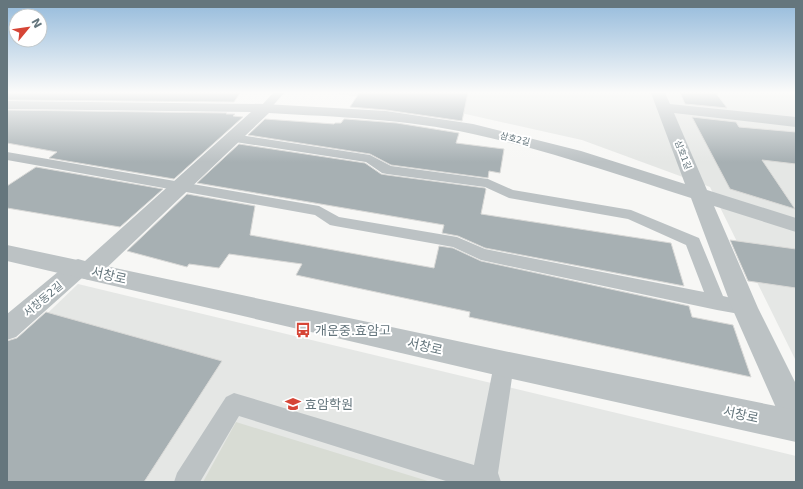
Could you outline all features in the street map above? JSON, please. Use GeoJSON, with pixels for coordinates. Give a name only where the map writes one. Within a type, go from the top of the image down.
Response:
{"type":"FeatureCollection","features":[{"type":"Feature","properties":{"kind":"street","name":"서창동2길"},"geometry":{"type":"LineString","coordinates":[[7,329],[84,270],[181,185],[257,116]]}},
{"type":"Feature","properties":{"kind":"street","name":"삼호2길"},"geometry":{"type":"LineString","coordinates":[[383,116],[473,129],[575,155],[796,225]]}},
{"type":"Feature","properties":{"kind":"street","name":"삼호1길"},"geometry":{"type":"LineString","coordinates":[[668,116],[698,194],[745,308],[796,417]]}},
{"type":"Feature","properties":{"kind":"street"},"geometry":{"type":"LineString","coordinates":[[738,116],[796,122]]}},
{"type":"Feature","properties":{"kind":"street","name":"서창로"},"geometry":{"type":"LineString","coordinates":[[7,253],[504,364],[796,426]]}},
{"type":"Feature","properties":{"kind":"lane"},"geometry":{"type":"LineString","coordinates":[[233,138],[370,159],[387,170],[488,183],[509,194],[631,215],[693,242],[717,303]]}},
{"type":"Feature","properties":{"kind":"lane"},"geometry":{"type":"LineString","coordinates":[[7,156],[319,210],[335,221],[457,242],[482,254],[745,308]]}},
{"type":"Feature","properties":{"kind":"lane"},"geometry":{"type":"LineString","coordinates":[[186,482],[234,404],[486,481],[504,364]]}},
{"type":"Feature","properties":{"kind":"shaded area"},"geometry":{"type":"Polygon","coordinates":[[[474,116],[796,116],[796,361],[710,187],[582,140],[474,116]]]}},
{"type":"Feature","properties":{"kind":"shaded area","name":"효암학원"},"geometry":{"type":"Polygon","coordinates":[[[78,284],[796,456],[796,482],[7,482],[7,352],[78,284]]]}},
{"type":"Feature","properties":{"kind":"shaded area"},"geometry":{"type":"Polygon","coordinates":[[[236,422],[431,482],[203,482],[236,422]]]}},
{"type":"Feature","properties":{"kind":"building"},"geometry":{"type":"Polygon","coordinates":[[[7,116],[243,117],[174,179],[49,158],[57,152],[7,143],[7,116]]]}},
{"type":"Feature","properties":{"kind":"building"},"geometry":{"type":"Polygon","coordinates":[[[426,116],[463,116],[462,121],[426,116]]]}},
{"type":"Feature","properties":{"kind":"building"},"geometry":{"type":"Polygon","coordinates":[[[692,117],[736,122],[739,127],[796,132],[796,164],[762,160],[795,209],[730,189],[692,117]]]}},
{"type":"Feature","properties":{"kind":"building"},"geometry":{"type":"Polygon","coordinates":[[[265,119],[334,124],[341,123],[344,119],[346,119],[397,123],[459,133],[456,143],[504,149],[500,173],[489,171],[488,178],[391,165],[370,154],[248,135],[265,119]]]}},
{"type":"Feature","properties":{"kind":"building"},"geometry":{"type":"Polygon","coordinates":[[[239,144],[365,163],[381,174],[485,188],[481,214],[671,243],[684,286],[485,248],[458,236],[442,233],[444,225],[197,183],[239,144]]]}},
{"type":"Feature","properties":{"kind":"building"},"geometry":{"type":"Polygon","coordinates":[[[36,167],[163,189],[120,227],[7,208],[7,186],[36,167]]]}},
{"type":"Feature","properties":{"kind":"building"},"geometry":{"type":"Polygon","coordinates":[[[187,194],[255,206],[250,235],[434,268],[439,246],[453,248],[481,261],[689,306],[692,317],[733,325],[751,377],[469,317],[470,312],[296,275],[302,264],[229,254],[219,268],[189,264],[187,267],[127,251],[187,194]]]}},
{"type":"Feature","properties":{"kind":"building"},"geometry":{"type":"Polygon","coordinates":[[[730,240],[796,249],[796,288],[748,281],[730,240]]]}},
{"type":"Feature","properties":{"kind":"building"},"geometry":{"type":"Polygon","coordinates":[[[46,312],[222,361],[144,482],[7,482],[7,341],[17,338],[46,312]]]}},
{"type":"Feature","properties":{"kind":"place","name":"개운중.효암고"},"geometry":{"type":"Point","coordinates":[303,330]}},
{"type":"Feature","properties":{"kind":"place","name":"효암학원"},"geometry":{"type":"Point","coordinates":[293,404]}}]}
